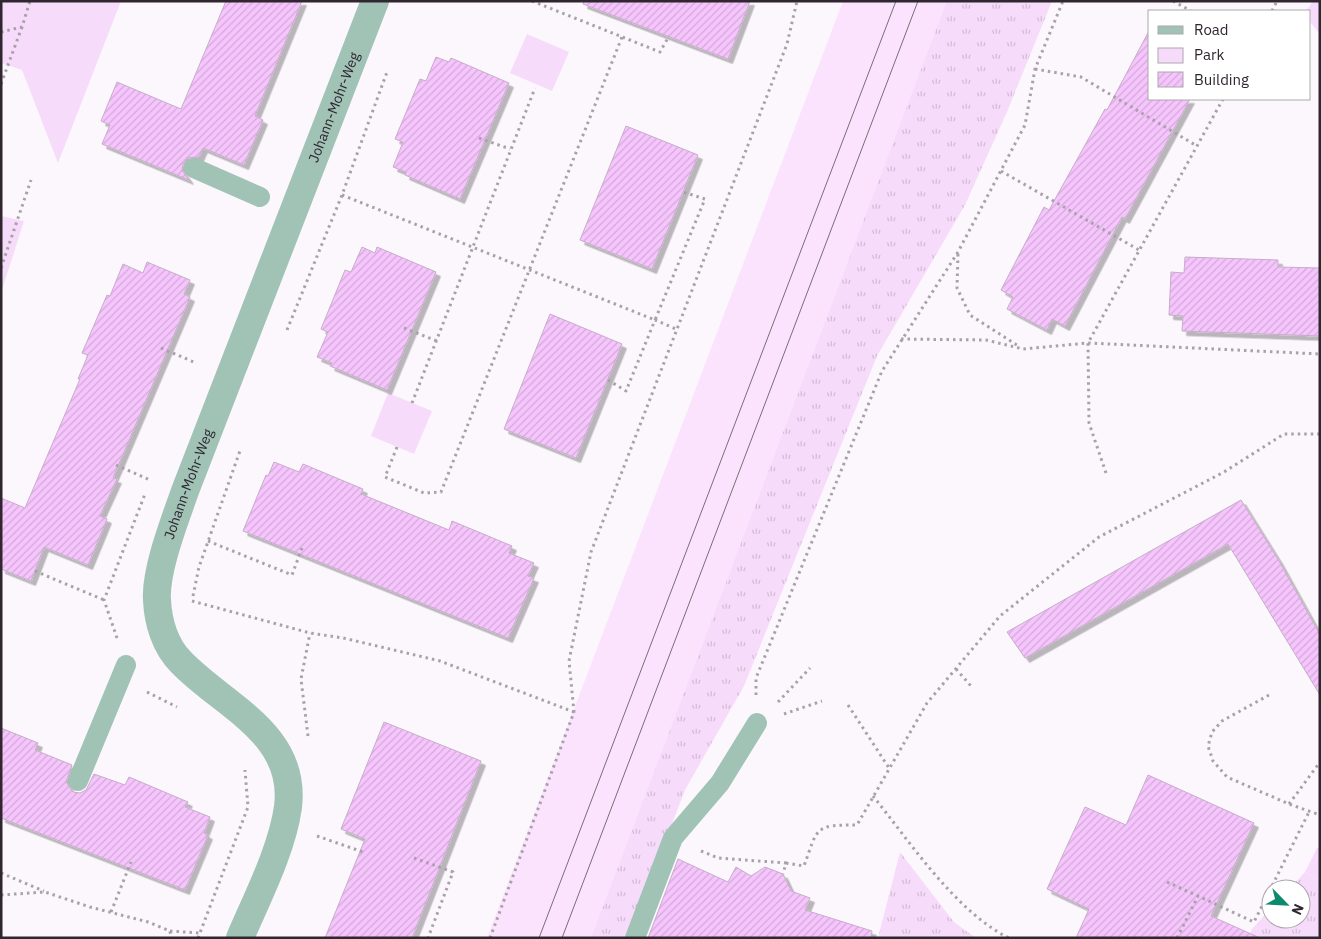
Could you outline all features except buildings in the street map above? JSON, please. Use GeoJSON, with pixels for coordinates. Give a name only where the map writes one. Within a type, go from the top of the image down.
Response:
{"type":"FeatureCollection","features":[{"type":"Feature","properties":{"kind":"street","name":"Johann-Mohr-Weg"},"geometry":{"type":"LineString","coordinates":[[240,938],[279,842],[288,806],[286,776],[276,746],[254,724],[180,662],[167,643],[159,622],[156,598],[162,568],[185,491],[375,1]]}},
{"type":"Feature","properties":{"kind":"lane"},"geometry":{"type":"LineString","coordinates":[[194,168],[260,197]]}},
{"type":"Feature","properties":{"kind":"lane"},"geometry":{"type":"LineString","coordinates":[[78,781],[126,665]]}},
{"type":"Feature","properties":{"kind":"lane"},"geometry":{"type":"LineString","coordinates":[[635,938],[673,838],[720,783],[757,723]]}},
{"type":"Feature","properties":{"kind":"path"},"geometry":{"type":"LineString","coordinates":[[1,84],[30,1]]}},
{"type":"Feature","properties":{"kind":"path"},"geometry":{"type":"LineString","coordinates":[[532,1],[660,52],[669,36]]}},
{"type":"Feature","properties":{"kind":"path"},"geometry":{"type":"LineString","coordinates":[[490,938],[574,712],[569,661],[591,552],[787,44],[797,1]]}},
{"type":"Feature","properties":{"kind":"path"},"geometry":{"type":"LineString","coordinates":[[757,723],[756,678],[882,371],[958,252],[1025,125],[1035,69],[1063,1]]}},
{"type":"Feature","properties":{"kind":"path"},"geometry":{"type":"LineString","coordinates":[[1172,1],[1188,10]]}},
{"type":"Feature","properties":{"kind":"path"},"geometry":{"type":"LineString","coordinates":[[1,32],[22,27]]}},
{"type":"Feature","properties":{"kind":"path"},"geometry":{"type":"LineString","coordinates":[[397,447],[385,477],[424,493],[441,492],[531,270],[622,37]]}},
{"type":"Feature","properties":{"kind":"path"},"geometry":{"type":"LineString","coordinates":[[284,335],[342,195],[389,66]]}},
{"type":"Feature","properties":{"kind":"path"},"geometry":{"type":"LineString","coordinates":[[1035,69],[1081,77],[1197,146]]}},
{"type":"Feature","properties":{"kind":"path"},"geometry":{"type":"LineString","coordinates":[[412,403],[535,88]]}},
{"type":"Feature","properties":{"kind":"path"},"geometry":{"type":"LineString","coordinates":[[1106,473],[1089,423],[1088,343],[1222,100]]}},
{"type":"Feature","properties":{"kind":"path"},"geometry":{"type":"LineString","coordinates":[[479,138],[510,149]]}},
{"type":"Feature","properties":{"kind":"path"},"geometry":{"type":"LineString","coordinates":[[1001,171],[1139,250]]}},
{"type":"Feature","properties":{"kind":"path"},"geometry":{"type":"LineString","coordinates":[[1,268],[31,180]]}},
{"type":"Feature","properties":{"kind":"path"},"geometry":{"type":"LineString","coordinates":[[608,380],[626,391],[705,199],[683,192]]}},
{"type":"Feature","properties":{"kind":"path"},"geometry":{"type":"LineString","coordinates":[[342,195],[676,329]]}},
{"type":"Feature","properties":{"kind":"path"},"geometry":{"type":"LineString","coordinates":[[958,252],[958,288],[970,316],[1023,348]]}},
{"type":"Feature","properties":{"kind":"path"},"geometry":{"type":"LineString","coordinates":[[404,328],[437,341]]}},
{"type":"Feature","properties":{"kind":"path"},"geometry":{"type":"LineString","coordinates":[[901,339],[986,340],[1023,348],[1088,343],[1320,354]]}},
{"type":"Feature","properties":{"kind":"path"},"geometry":{"type":"LineString","coordinates":[[161,348],[196,363]]}},
{"type":"Feature","properties":{"kind":"path"},"geometry":{"type":"LineString","coordinates":[[673,838],[718,858],[804,866],[815,834],[822,827],[857,825],[928,703],[1000,616],[1099,537],[1224,472],[1284,434],[1320,434]]}},
{"type":"Feature","properties":{"kind":"path"},"geometry":{"type":"LineString","coordinates":[[192,601],[199,567],[242,445]]}},
{"type":"Feature","properties":{"kind":"path"},"geometry":{"type":"LineString","coordinates":[[116,465],[150,480]]}},
{"type":"Feature","properties":{"kind":"path"},"geometry":{"type":"LineString","coordinates":[[208,541],[292,575],[302,548]]}},
{"type":"Feature","properties":{"kind":"path"},"geometry":{"type":"LineString","coordinates":[[35,571],[104,600]]}},
{"type":"Feature","properties":{"kind":"path"},"geometry":{"type":"LineString","coordinates":[[156,598],[192,601],[310,633],[343,638],[440,662],[574,712]]}},
{"type":"Feature","properties":{"kind":"path"},"geometry":{"type":"LineString","coordinates":[[757,723],[810,668]]}},
{"type":"Feature","properties":{"kind":"path"},"geometry":{"type":"LineString","coordinates":[[956,669],[971,686]]}},
{"type":"Feature","properties":{"kind":"path"},"geometry":{"type":"LineString","coordinates":[[1269,695],[1222,721],[1212,732],[1208,746],[1213,761],[1227,777],[1289,804],[1320,815]]}},
{"type":"Feature","properties":{"kind":"path"},"geometry":{"type":"LineString","coordinates":[[757,723],[822,701]]}},
{"type":"Feature","properties":{"kind":"path"},"geometry":{"type":"LineString","coordinates":[[848,706],[889,768]]}},
{"type":"Feature","properties":{"kind":"path"},"geometry":{"type":"LineString","coordinates":[[1289,804],[1320,762]]}},
{"type":"Feature","properties":{"kind":"path"},"geometry":{"type":"LineString","coordinates":[[873,796],[945,885],[991,929],[1010,938]]}},
{"type":"Feature","properties":{"kind":"path"},"geometry":{"type":"LineString","coordinates":[[1167,882],[1254,922],[1309,812]]}},
{"type":"Feature","properties":{"kind":"path"},"geometry":{"type":"LineString","coordinates":[[414,858],[453,872],[428,938]]}},
{"type":"Feature","properties":{"kind":"path"},"geometry":{"type":"LineString","coordinates":[[111,912],[131,862]]}},
{"type":"Feature","properties":{"kind":"path"},"geometry":{"type":"LineString","coordinates":[[783,874],[786,863]]}},
{"type":"Feature","properties":{"kind":"path"},"geometry":{"type":"LineString","coordinates":[[1,873],[45,892],[148,922],[170,931],[200,933]]}},
{"type":"Feature","properties":{"kind":"path"},"geometry":{"type":"LineString","coordinates":[[1,894],[45,892]]}},
{"type":"Feature","properties":{"kind":"path"},"geometry":{"type":"LineString","coordinates":[[1177,938],[1198,896]]}},
{"type":"Feature","properties":{"kind":"path"},"geometry":{"type":"LineString","coordinates":[[170,931],[171,938]]}},
{"type":"Feature","properties":{"kind":"shaded area"},"geometry":{"type":"Polygon","coordinates":[[[843,1],[979,1],[623,938],[487,938],[843,1]]]}},
{"type":"Feature","properties":{"kind":"green space"},"geometry":{"type":"Polygon","coordinates":[[[1,1],[121,1],[58,163],[22,70],[1,63],[1,1]]]}},
{"type":"Feature","properties":{"kind":"green space"},"geometry":{"type":"Polygon","coordinates":[[[947,1],[1052,1],[1007,112],[965,205],[877,356],[744,686],[685,790],[628,938],[591,938],[947,1]]]}},
{"type":"Feature","properties":{"kind":"green space"},"geometry":{"type":"Polygon","coordinates":[[[1313,1],[1320,1],[1320,34],[1311,23],[1311,10],[1307,10],[1313,1]]]}},
{"type":"Feature","properties":{"kind":"green space"},"geometry":{"type":"Polygon","coordinates":[[[527,34],[569,52],[552,91],[510,73],[527,34]]]}},
{"type":"Feature","properties":{"kind":"green space"},"geometry":{"type":"Polygon","coordinates":[[[1,216],[24,221],[1,293],[1,216]]]}},
{"type":"Feature","properties":{"kind":"green space"},"geometry":{"type":"Polygon","coordinates":[[[388,393],[432,411],[414,454],[371,436],[388,393]]]}},
{"type":"Feature","properties":{"kind":"green space"},"geometry":{"type":"Polygon","coordinates":[[[1317,848],[1320,848],[1320,882],[1305,872],[1317,848]]]}},
{"type":"Feature","properties":{"kind":"green space"},"geometry":{"type":"Polygon","coordinates":[[[900,852],[954,922],[976,938],[878,938],[900,852]]]}},
{"type":"Feature","properties":{"kind":"green space"},"geometry":{"type":"Polygon","coordinates":[[[1305,872],[1320,882],[1320,938],[1248,938],[1252,929],[1261,919],[1261,929],[1311,929],[1311,879],[1298,879],[1305,872]]]}},
{"type":"Feature","properties":{"kind":"tram line"},"geometry":{"type":"LineString","coordinates":[[539,938],[896,1]]}},
{"type":"Feature","properties":{"kind":"tram line"},"geometry":{"type":"LineString","coordinates":[[562,938],[918,1]]}}]}
